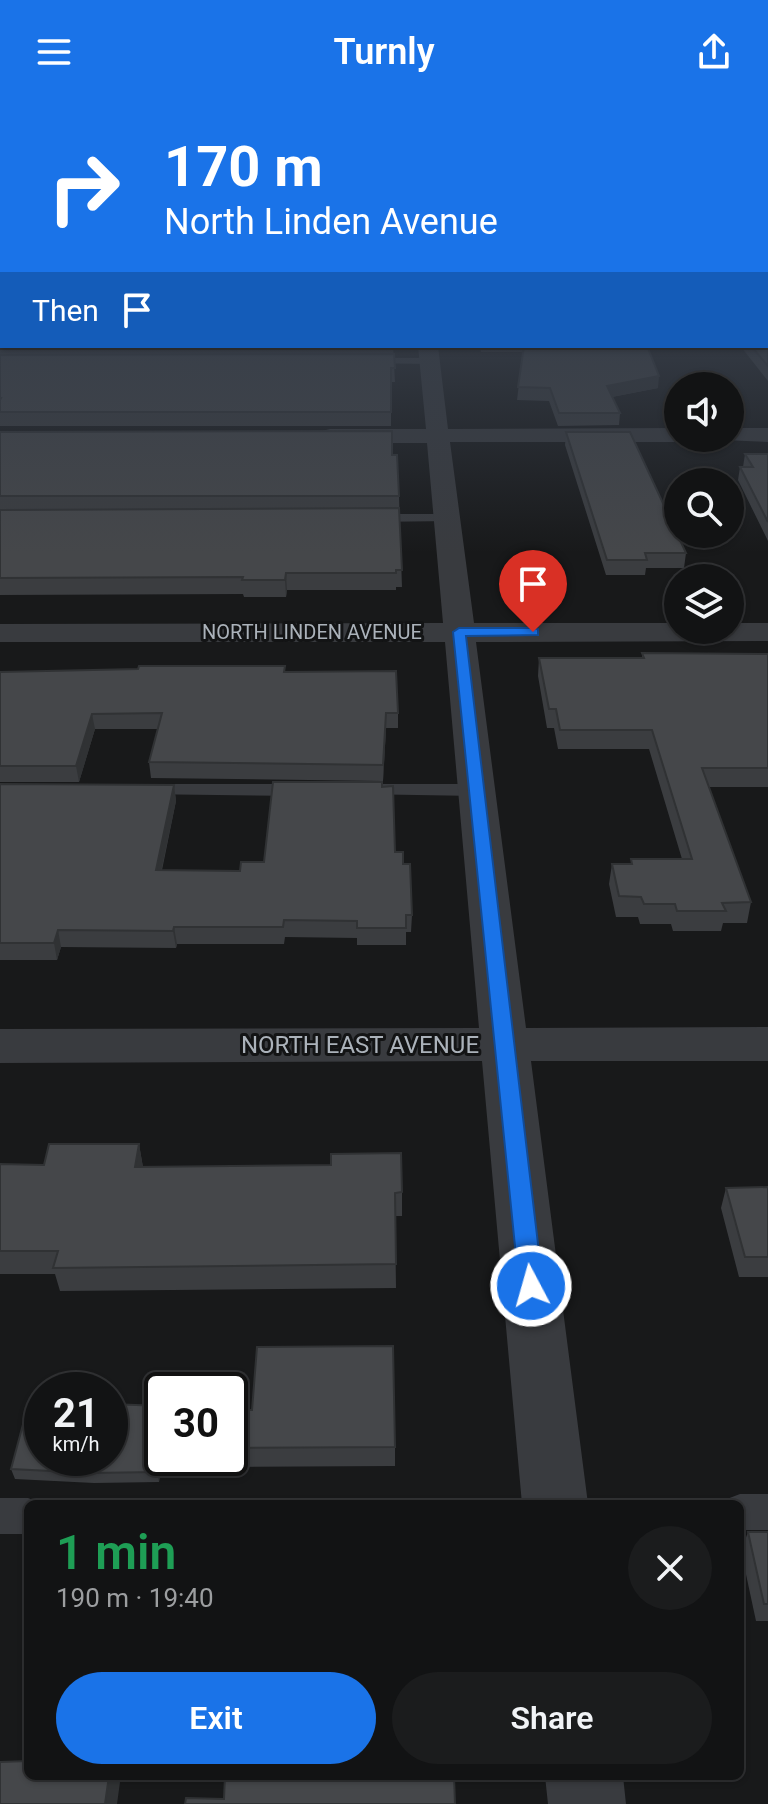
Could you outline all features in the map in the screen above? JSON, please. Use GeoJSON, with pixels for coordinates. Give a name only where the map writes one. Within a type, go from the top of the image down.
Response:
{"type":"FeatureCollection","features":[{"type":"Feature","properties":{"kind":"street"},"geometry":{"type":"LineString","coordinates":[[433,394],[555,1500]]}},
{"type":"Feature","properties":{"kind":"street"},"geometry":{"type":"LineString","coordinates":[[301,436],[664,435]]}},
{"type":"Feature","properties":{"kind":"street"},"geometry":{"type":"LineString","coordinates":[[744,435],[768,435]]}},
{"type":"Feature","properties":{"kind":"street","name":"NORTH LINDEN AVENUE"},"geometry":{"type":"LineString","coordinates":[[0,633],[768,632]]}},
{"type":"Feature","properties":{"kind":"street","name":"NORTH EAST AVENUE"},"geometry":{"type":"LineString","coordinates":[[0,1046],[768,1044]]}},
{"type":"Feature","properties":{"kind":"street"},"geometry":{"type":"LineString","coordinates":[[584,1780],[587,1804]]}},
{"type":"Feature","properties":{"kind":"lane"},"geometry":{"type":"LineString","coordinates":[[352,518],[447,518]]}},
{"type":"Feature","properties":{"kind":"lane"},"geometry":{"type":"LineString","coordinates":[[124,790],[477,790]]}},
{"type":"Feature","properties":{"kind":"lane"},"geometry":{"type":"LineString","coordinates":[[744,1512],[768,1512]]}},
{"type":"Feature","properties":{"kind":"lane"},"geometry":{"type":"LineString","coordinates":[[0,1516],[24,1516]]}},
{"type":"Feature","properties":{"kind":"building"},"geometry":{"type":"Polygon","coordinates":[[[0,394],[391,394],[391,412],[0,412],[0,394]]]}},
{"type":"Feature","properties":{"kind":"building"},"geometry":{"type":"Polygon","coordinates":[[[552,394],[611,394],[620,413],[559,413],[552,394]]]}},
{"type":"Feature","properties":{"kind":"building"},"geometry":{"type":"Polygon","coordinates":[[[392,431],[392,455],[397,455],[399,496],[0,496],[0,432],[392,431]]]}},
{"type":"Feature","properties":{"kind":"building"},"geometry":{"type":"Polygon","coordinates":[[[566,432],[630,432],[664,505],[664,548],[684,548],[686,553],[645,553],[647,560],[607,560],[566,432]]]}},
{"type":"Feature","properties":{"kind":"building"},"geometry":{"type":"Polygon","coordinates":[[[745,454],[768,454],[768,522],[744,475],[744,468],[740,467],[753,467],[745,454]]]}},
{"type":"Feature","properties":{"kind":"building"},"geometry":{"type":"Polygon","coordinates":[[[399,508],[402,570],[396,570],[396,573],[286,573],[285,580],[242,580],[243,577],[0,578],[0,510],[399,508]]]}},
{"type":"Feature","properties":{"kind":"building"},"geometry":{"type":"Polygon","coordinates":[[[642,653],[768,654],[768,768],[702,768],[751,902],[722,903],[726,911],[677,911],[675,904],[644,904],[641,897],[619,896],[612,864],[632,864],[631,859],[692,859],[652,730],[560,730],[556,709],[549,709],[539,658],[644,658],[642,653]]]}},
{"type":"Feature","properties":{"kind":"building"},"geometry":{"type":"Polygon","coordinates":[[[139,666],[285,666],[284,672],[396,671],[398,713],[386,713],[383,765],[149,762],[162,713],[92,714],[76,766],[0,766],[0,672],[138,669],[139,666]]]}},
{"type":"Feature","properties":{"kind":"building"},"geometry":{"type":"Polygon","coordinates":[[[273,782],[382,782],[382,787],[393,786],[395,852],[403,852],[403,864],[410,864],[412,915],[406,915],[406,928],[357,928],[357,921],[284,920],[283,927],[174,927],[173,931],[58,930],[54,943],[0,943],[0,784],[174,785],[156,870],[240,871],[241,862],[264,862],[273,782]]]}},
{"type":"Feature","properties":{"kind":"building"},"geometry":{"type":"Polygon","coordinates":[[[49,1144],[139,1144],[135,1167],[331,1165],[331,1154],[401,1153],[402,1192],[395,1193],[396,1264],[53,1268],[58,1251],[0,1251],[0,1164],[44,1165],[49,1144]]]}},
{"type":"Feature","properties":{"kind":"building"},"geometry":{"type":"Polygon","coordinates":[[[768,1187],[768,1257],[745,1257],[726,1188],[768,1187]]]}},
{"type":"Feature","properties":{"kind":"building"},"geometry":{"type":"Polygon","coordinates":[[[393,1346],[395,1447],[248,1448],[248,1410],[252,1410],[257,1347],[393,1346]]]}},
{"type":"Feature","properties":{"kind":"building"},"geometry":{"type":"Polygon","coordinates":[[[128,1405],[144,1405],[144,1472],[128,1472],[128,1405]]]}},
{"type":"Feature","properties":{"kind":"building"},"geometry":{"type":"Polygon","coordinates":[[[24,1421],[24,1470],[11,1469],[24,1421]]]}},
{"type":"Feature","properties":{"kind":"building"},"geometry":{"type":"Polygon","coordinates":[[[748,1532],[768,1532],[768,1604],[764,1604],[748,1532]]]}},
{"type":"Feature","properties":{"kind":"building"},"geometry":{"type":"Polygon","coordinates":[[[24,1761],[24,1780],[108,1780],[105,1804],[0,1804],[0,1762],[24,1761]]]}},
{"type":"Feature","properties":{"kind":"building"},"geometry":{"type":"Polygon","coordinates":[[[225,1780],[454,1780],[455,1804],[185,1804],[186,1798],[224,1799],[225,1780]]]}},
{"type":"Feature","properties":{"kind":"route"},"geometry":{"type":"LineString","coordinates":[[531,1286],[459,632],[533,632]]}}]}
